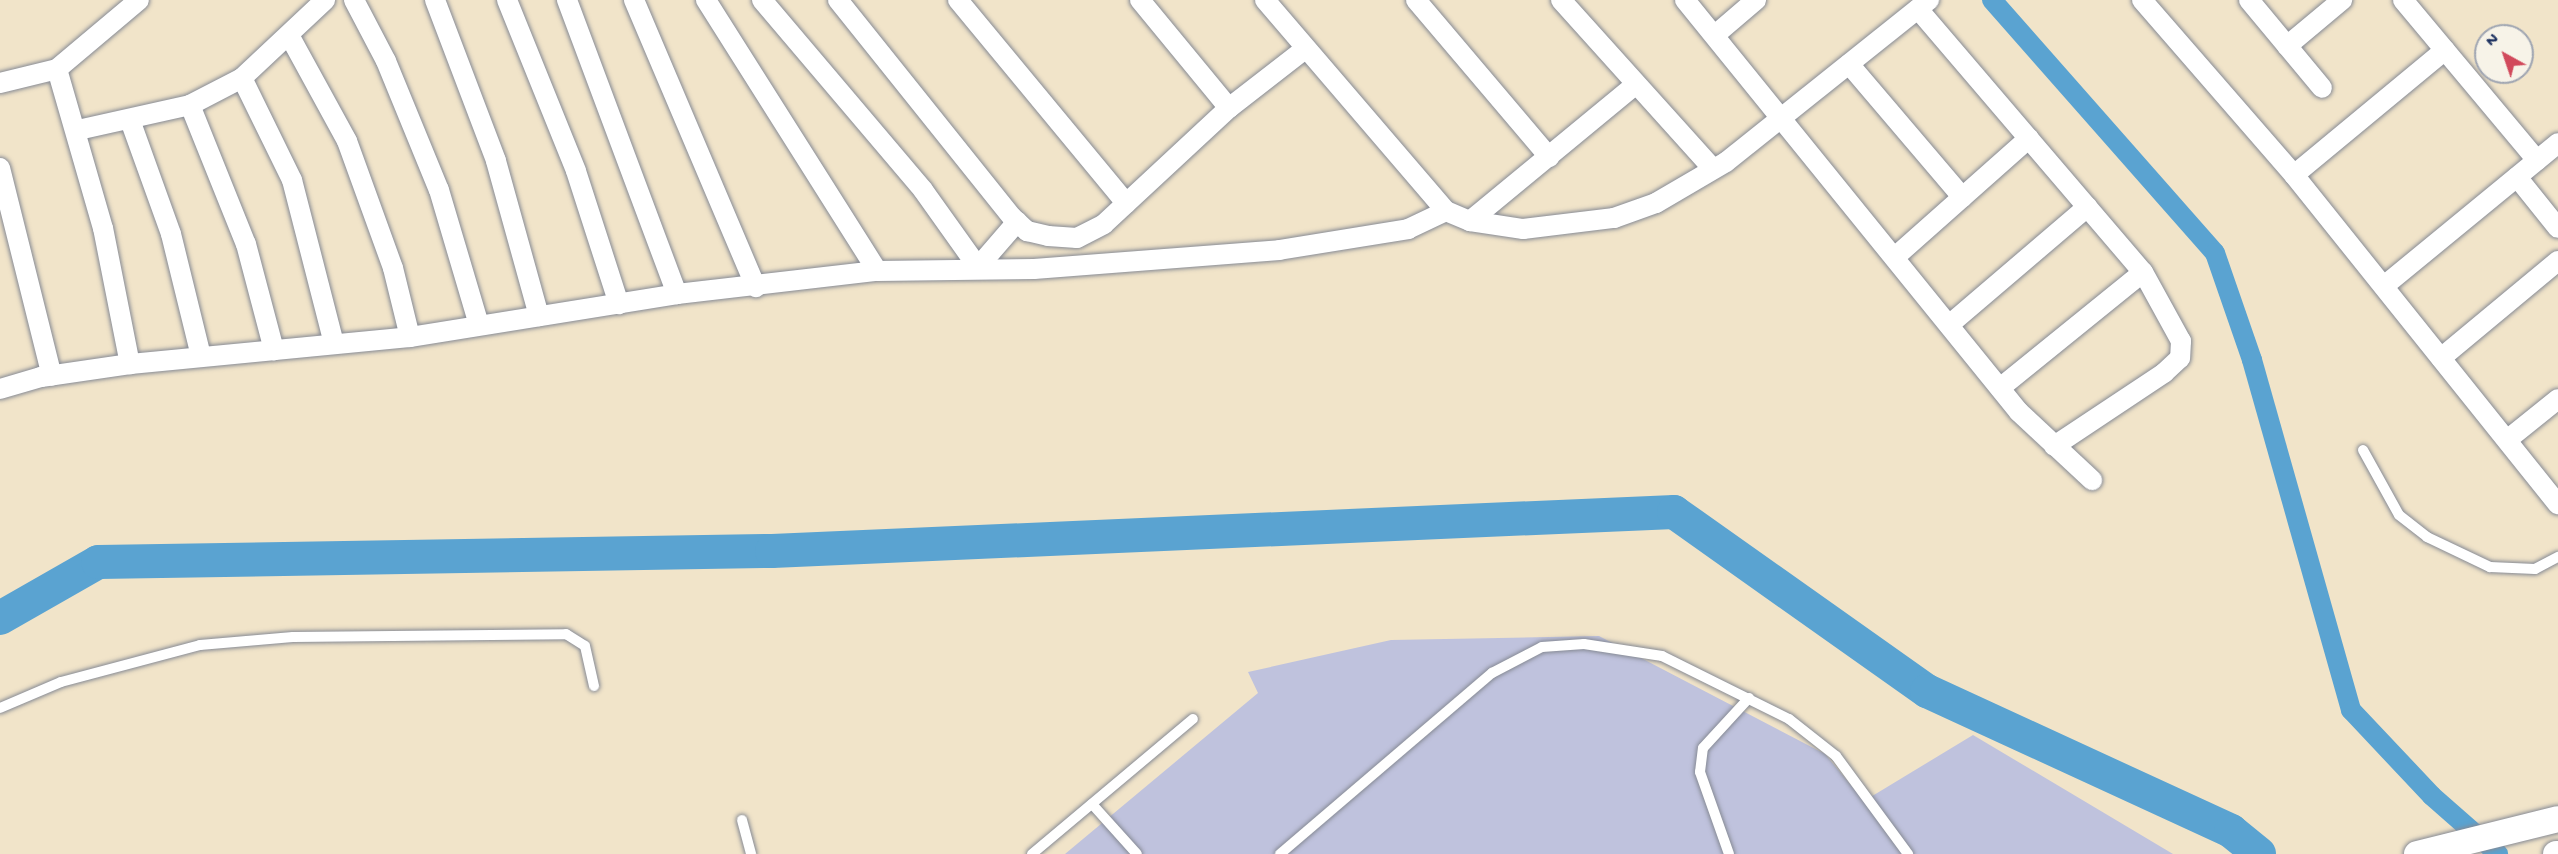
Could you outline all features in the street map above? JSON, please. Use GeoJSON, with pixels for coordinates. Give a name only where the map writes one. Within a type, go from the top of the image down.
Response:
{"type":"FeatureCollection","features":[{"type":"Feature","properties":{"kind":"street"},"geometry":{"type":"LineString","coordinates":[[0,83],[57,69],[139,0]]}},
{"type":"Feature","properties":{"kind":"street"},"geometry":{"type":"LineString","coordinates":[[78,130],[190,105],[242,78],[325,0]]}},
{"type":"Feature","properties":{"kind":"street"},"geometry":{"type":"LineString","coordinates":[[354,0],[386,61],[439,190],[480,325]]}},
{"type":"Feature","properties":{"kind":"street"},"geometry":{"type":"LineString","coordinates":[[435,0],[496,161],[539,316]]}},
{"type":"Feature","properties":{"kind":"street"},"geometry":{"type":"LineString","coordinates":[[507,0],[576,171],[619,304]]}},
{"type":"Feature","properties":{"kind":"street"},"geometry":{"type":"LineString","coordinates":[[567,0],[677,294]]}},
{"type":"Feature","properties":{"kind":"street"},"geometry":{"type":"LineString","coordinates":[[634,0],[756,287]]}},
{"type":"Feature","properties":{"kind":"street"},"geometry":{"type":"LineString","coordinates":[[705,0],[877,271]]}},
{"type":"Feature","properties":{"kind":"street"},"geometry":{"type":"LineString","coordinates":[[762,0],[923,190],[978,267]]}},
{"type":"Feature","properties":{"kind":"street"},"geometry":{"type":"LineString","coordinates":[[1140,0],[1229,108]]}},
{"type":"Feature","properties":{"kind":"street"},"geometry":{"type":"LineString","coordinates":[[1265,0],[1446,211],[1470,221],[1523,228],[1614,218],[1656,203],[1713,169],[1923,4],[2028,138],[2143,272],[2181,341],[2180,358],[2054,446]]}},
{"type":"Feature","properties":{"kind":"street"},"geometry":{"type":"LineString","coordinates":[[1416,0],[1549,157]]}},
{"type":"Feature","properties":{"kind":"street"},"geometry":{"type":"LineString","coordinates":[[1561,0],[1635,85],[1713,169]]}},
{"type":"Feature","properties":{"kind":"street"},"geometry":{"type":"LineString","coordinates":[[1685,0],[1783,116],[2000,388],[2054,446],[2092,480]]}},
{"type":"Feature","properties":{"kind":"street"},"geometry":{"type":"LineString","coordinates":[[1715,35],[1756,0]]}},
{"type":"Feature","properties":{"kind":"street"},"geometry":{"type":"LineString","coordinates":[[2142,0],[2294,175],[2558,504]]}},
{"type":"Feature","properties":{"kind":"street"},"geometry":{"type":"LineString","coordinates":[[2249,0],[2322,88]]}},
{"type":"Feature","properties":{"kind":"street"},"geometry":{"type":"LineString","coordinates":[[2287,46],[2342,0]]}},
{"type":"Feature","properties":{"kind":"street"},"geometry":{"type":"LineString","coordinates":[[2403,0],[2537,160]]}},
{"type":"Feature","properties":{"kind":"street"},"geometry":{"type":"LineString","coordinates":[[840,1],[1017,222],[1048,236],[1077,238],[1104,224],[1229,108],[1305,49]]}},
{"type":"Feature","properties":{"kind":"street"},"geometry":{"type":"LineString","coordinates":[[964,2],[1126,203]]}},
{"type":"Feature","properties":{"kind":"street"},"geometry":{"type":"LineString","coordinates":[[289,35],[347,141],[393,268],[410,337]]}},
{"type":"Feature","properties":{"kind":"street"},"geometry":{"type":"LineString","coordinates":[[2294,175],[2445,50]]}},
{"type":"Feature","properties":{"kind":"street"},"geometry":{"type":"LineString","coordinates":[[1849,64],[1962,197]]}},
{"type":"Feature","properties":{"kind":"street"},"geometry":{"type":"LineString","coordinates":[[57,69],[78,130],[130,364]]}},
{"type":"Feature","properties":{"kind":"street"},"geometry":{"type":"LineString","coordinates":[[242,78],[292,180],[334,344]]}},
{"type":"Feature","properties":{"kind":"street"},"geometry":{"type":"LineString","coordinates":[[1470,221],[1635,85]]}},
{"type":"Feature","properties":{"kind":"street"},"geometry":{"type":"LineString","coordinates":[[190,105],[246,244],[274,350]]}},
{"type":"Feature","properties":{"kind":"street"},"geometry":{"type":"LineString","coordinates":[[130,120],[171,234],[201,356]]}},
{"type":"Feature","properties":{"kind":"street"},"geometry":{"type":"LineString","coordinates":[[1895,257],[2028,138]]}},
{"type":"Feature","properties":{"kind":"street"},"geometry":{"type":"LineString","coordinates":[[2384,286],[2558,143]]}},
{"type":"Feature","properties":{"kind":"street"},"geometry":{"type":"LineString","coordinates":[[0,168],[46,376]]}},
{"type":"Feature","properties":{"kind":"street"},"geometry":{"type":"LineString","coordinates":[[2517,177],[2558,228]]}},
{"type":"Feature","properties":{"kind":"street"},"geometry":{"type":"LineString","coordinates":[[1949,325],[2087,207]]}},
{"type":"Feature","properties":{"kind":"street"},"geometry":{"type":"LineString","coordinates":[[5,387],[46,376],[130,364],[410,337],[677,294],[756,287],[877,271],[978,267],[1034,268],[1280,250],[1408,229],[1446,211]]}},
{"type":"Feature","properties":{"kind":"street"},"geometry":{"type":"LineString","coordinates":[[978,267],[1017,222]]}},
{"type":"Feature","properties":{"kind":"street"},"geometry":{"type":"LineString","coordinates":[[2441,358],[2558,261]]}},
{"type":"Feature","properties":{"kind":"street"},"geometry":{"type":"LineString","coordinates":[[2000,388],[2143,272]]}},
{"type":"Feature","properties":{"kind":"street"},"geometry":{"type":"LineString","coordinates":[[2507,440],[2558,399]]}},
{"type":"Feature","properties":{"kind":"street"},"geometry":{"type":"LineString","coordinates":[[2417,854],[2558,819]]}},
{"type":"Feature","properties":{"kind":"lane"},"geometry":{"type":"LineString","coordinates":[[2362,450],[2399,515],[2427,537],[2490,567],[2535,569],[2558,557]]}},
{"type":"Feature","properties":{"kind":"lane"},"geometry":{"type":"LineString","coordinates":[[0,708],[61,682],[200,645],[293,637],[566,634],[585,646],[594,686]]}},
{"type":"Feature","properties":{"kind":"lane"},"geometry":{"type":"LineString","coordinates":[[1280,854],[1492,673],[1542,647],[1584,644],[1662,656],[1790,719],[1836,756],[1908,854]]}},
{"type":"Feature","properties":{"kind":"lane"},"geometry":{"type":"LineString","coordinates":[[1729,854],[1700,772],[1703,748],[1720,723],[1749,698]]}},
{"type":"Feature","properties":{"kind":"lane"},"geometry":{"type":"LineString","coordinates":[[1032,854],[1193,719]]}},
{"type":"Feature","properties":{"kind":"lane"},"geometry":{"type":"LineString","coordinates":[[1092,804],[1137,854]]}},
{"type":"Feature","properties":{"kind":"lane"},"geometry":{"type":"LineString","coordinates":[[742,820],[751,854]]}},
{"type":"Feature","properties":{"kind":"shaded area"},"geometry":{"type":"Polygon","coordinates":[[[1599,636],[1825,754],[1864,801],[1973,735],[2173,854],[1065,854],[1258,693],[1248,672],[1391,640],[1599,636]]]}},
{"type":"Feature","properties":{"kind":"waterway"},"geometry":{"type":"LineString","coordinates":[[1992,0],[2215,253],[2252,360],[2351,710],[2432,796],[2498,854]]}},
{"type":"Feature","properties":{"kind":"waterway"},"geometry":{"type":"LineString","coordinates":[[0,618],[98,562],[772,551],[1674,512],[1927,691],[2231,831],[2259,854]]}}]}
